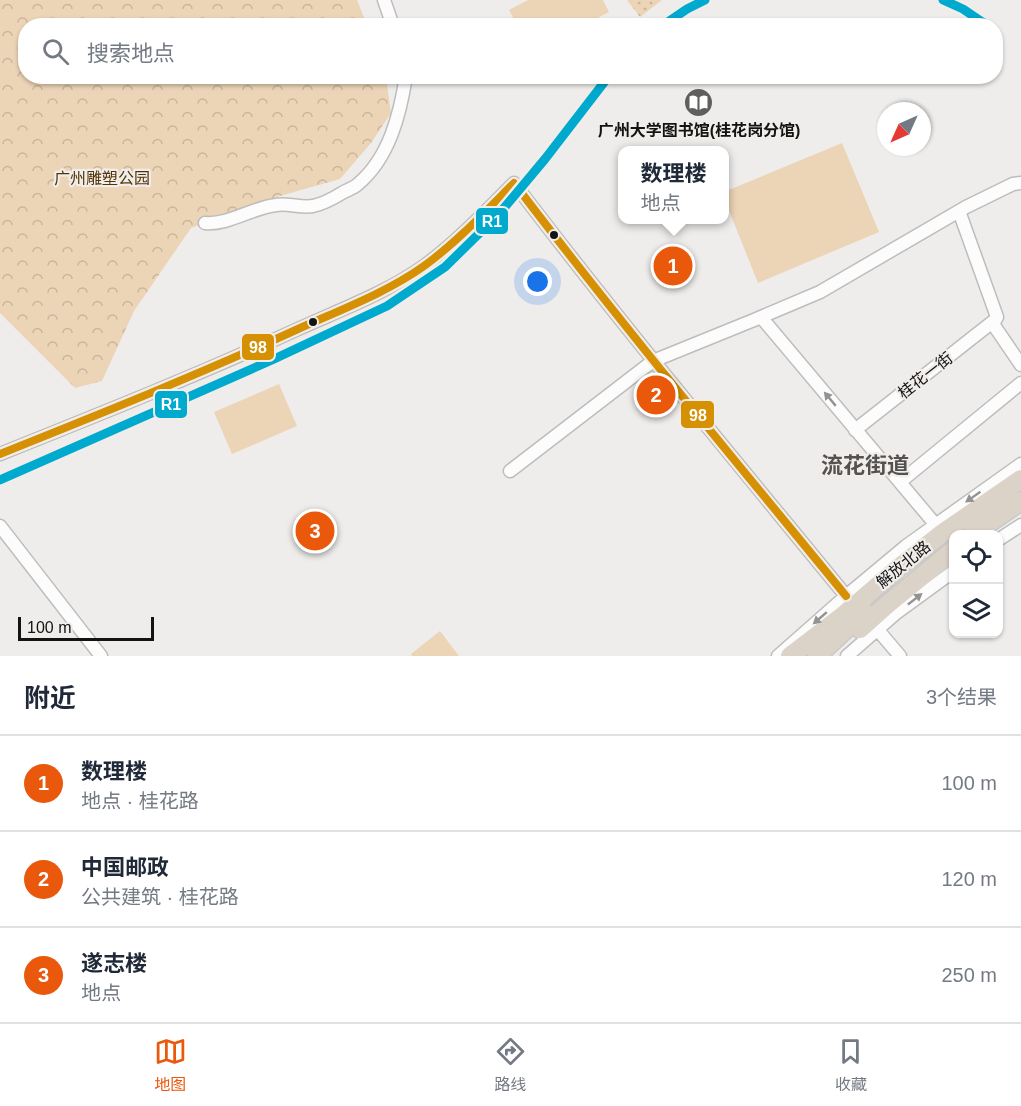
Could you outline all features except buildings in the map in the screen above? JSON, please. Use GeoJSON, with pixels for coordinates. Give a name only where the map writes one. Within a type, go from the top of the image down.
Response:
{"type":"FeatureCollection","features":[{"type":"Feature","properties":{"kind":"highway","name":"解放北路"},"geometry":{"type":"LineString","coordinates":[[790,656],[941,534],[1021,479]]}},
{"type":"Feature","properties":{"kind":"highway"},"geometry":{"type":"LineString","coordinates":[[965,530],[1021,490]]}},
{"type":"Feature","properties":{"kind":"highway"},"geometry":{"type":"LineString","coordinates":[[979,530],[1021,501]]}},
{"type":"Feature","properties":{"kind":"highway"},"geometry":{"type":"LineString","coordinates":[[817,656],[889,590],[949,543]]}},
{"type":"Feature","properties":{"kind":"highway","name":"解放北路"},"geometry":{"type":"LineString","coordinates":[[833,656],[888,604],[949,554]]}},
{"type":"Feature","properties":{"kind":"street"},"geometry":{"type":"LineString","coordinates":[[384,0],[390,18]]}},
{"type":"Feature","properties":{"kind":"street"},"geometry":{"type":"LineString","coordinates":[[205,223],[216,224],[277,204],[312,206],[358,185],[377,164],[387,145],[397,118],[404,84]]}},
{"type":"Feature","properties":{"kind":"street"},"geometry":{"type":"LineString","coordinates":[[0,454],[217,365],[382,291],[409,276],[437,255],[514,183],[653,361],[846,596]]}},
{"type":"Feature","properties":{"kind":"street"},"geometry":{"type":"LineString","coordinates":[[510,471],[653,361],[820,292],[959,211],[1013,184],[1021,183]]}},
{"type":"Feature","properties":{"kind":"street"},"geometry":{"type":"LineString","coordinates":[[959,211],[997,317],[993,324],[1021,365]]}},
{"type":"Feature","properties":{"kind":"street"},"geometry":{"type":"LineString","coordinates":[[761,317],[936,524]]}},
{"type":"Feature","properties":{"kind":"street","name":"桂花一街"},"geometry":{"type":"LineString","coordinates":[[855,430],[995,321]]}},
{"type":"Feature","properties":{"kind":"street"},"geometry":{"type":"LineString","coordinates":[[900,482],[1021,383]]}},
{"type":"Feature","properties":{"kind":"street"},"geometry":{"type":"LineString","coordinates":[[778,656],[906,546],[1021,464]]}},
{"type":"Feature","properties":{"kind":"street"},"geometry":{"type":"LineString","coordinates":[[1003,537],[1021,525]]}},
{"type":"Feature","properties":{"kind":"street"},"geometry":{"type":"LineString","coordinates":[[0,526],[101,656]]}},
{"type":"Feature","properties":{"kind":"street"},"geometry":{"type":"LineString","coordinates":[[847,656],[877,629],[949,574]]}},
{"type":"Feature","properties":{"kind":"street"},"geometry":{"type":"LineString","coordinates":[[877,629],[900,656]]}},
{"type":"Feature","properties":{"kind":"green space","name":"广州雕塑公园"},"geometry":{"type":"Polygon","coordinates":[[[0,0],[357,0],[364,18],[18,18],[18,84],[387,84],[391,113],[371,143],[340,179],[273,198],[191,228],[134,311],[102,381],[75,388],[0,313],[0,0]]]}},
{"type":"Feature","properties":{"kind":"green space"},"geometry":{"type":"Polygon","coordinates":[[[528,0],[603,0],[609,12],[597,18],[513,18],[509,10],[528,0]]]}},
{"type":"Feature","properties":{"kind":"green space"},"geometry":{"type":"Polygon","coordinates":[[[627,0],[662,0],[640,17],[627,0]]]}},
{"type":"Feature","properties":{"kind":"green space"},"geometry":{"type":"Polygon","coordinates":[[[842,143],[879,232],[758,283],[729,210],[729,190],[842,143]]]}},
{"type":"Feature","properties":{"kind":"green space"},"geometry":{"type":"Polygon","coordinates":[[[279,384],[297,426],[232,454],[214,412],[279,384]]]}},
{"type":"Feature","properties":{"kind":"green space"},"geometry":{"type":"Polygon","coordinates":[[[440,631],[459,656],[412,656],[411,654],[440,631]]]}},
{"type":"Feature","properties":{"kind":"transit line","name":"R1"},"geometry":{"type":"LineString","coordinates":[[674,18],[705,0]]}},
{"type":"Feature","properties":{"kind":"transit line","name":"R1"},"geometry":{"type":"LineString","coordinates":[[943,0],[976,18]]}},
{"type":"Feature","properties":{"kind":"transit line","name":"R1"},"geometry":{"type":"LineString","coordinates":[[0,480],[272,360],[387,306],[445,267],[499,214],[603,84]]}},
{"type":"Feature","properties":{"kind":"transit line","name":"98"},"geometry":{"type":"LineString","coordinates":[[0,454],[224,362],[394,285],[448,247],[514,183],[637,340],[846,596]]}},
{"type":"Feature","properties":{"kind":"place","name":"广州大学图书馆(桂花岗分馆)"},"geometry":{"type":"Point","coordinates":[699,102]}},
{"type":"Feature","properties":{"kind":"place","name":"数理楼"},"geometry":{"type":"Point","coordinates":[673,266]}},
{"type":"Feature","properties":{"kind":"place","name":"中国邮政"},"geometry":{"type":"Point","coordinates":[656,395]}},
{"type":"Feature","properties":{"kind":"place","name":"遂志楼"},"geometry":{"type":"Point","coordinates":[315,531]}},
{"type":"Feature","properties":{"kind":"district","name":"流花街道"},"geometry":{"type":"Point","coordinates":[865,465]}}]}
